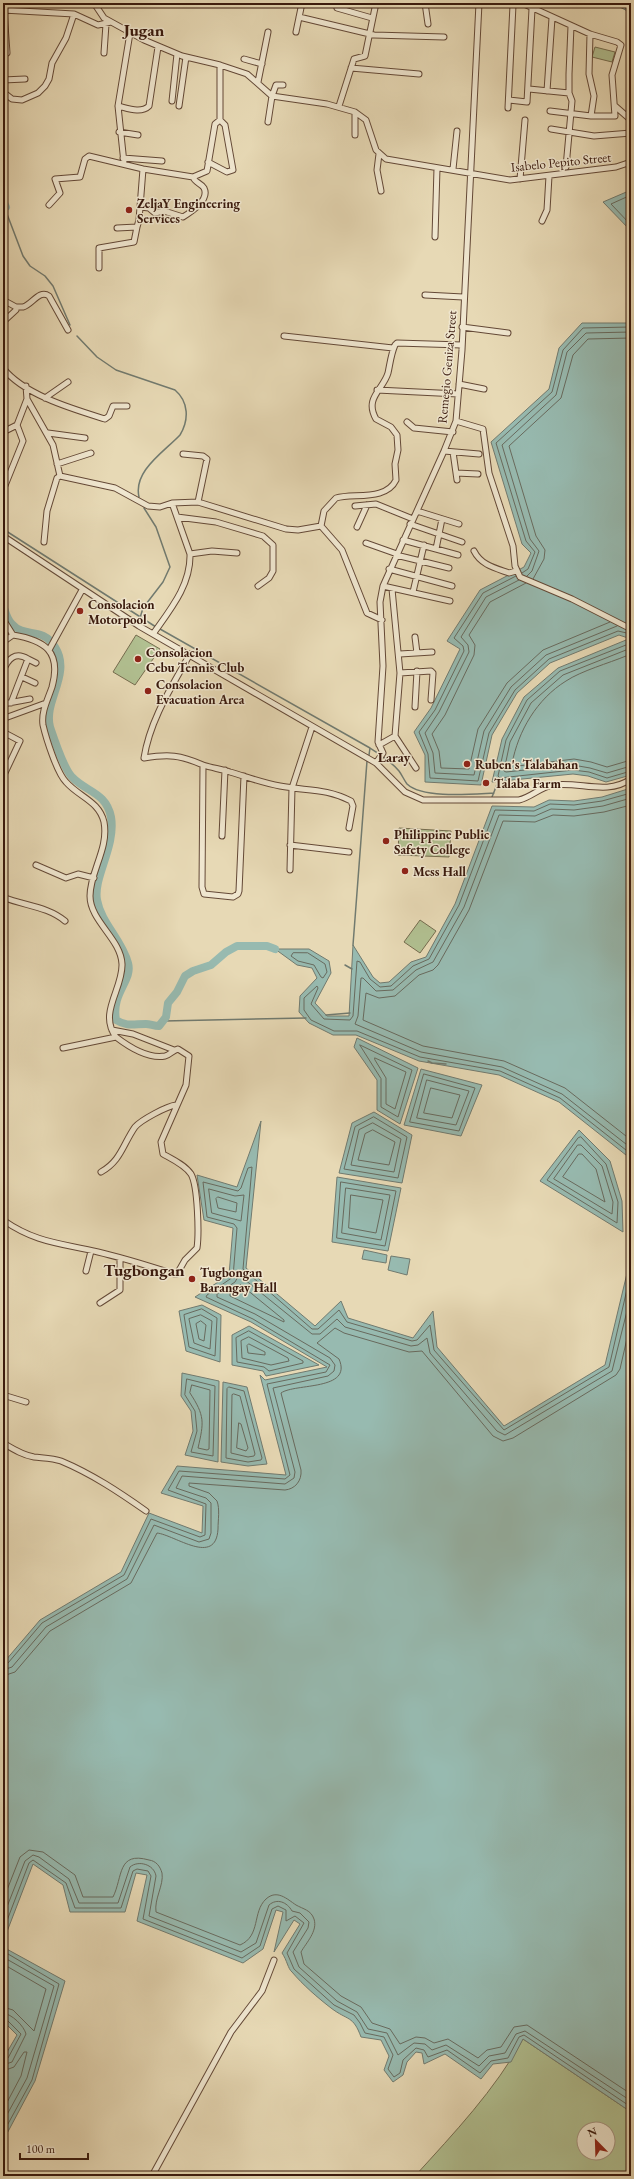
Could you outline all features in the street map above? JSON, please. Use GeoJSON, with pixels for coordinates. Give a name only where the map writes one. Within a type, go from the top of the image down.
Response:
{"type":"FeatureCollection","features":[{"type":"Feature","properties":{"kind":"street"},"geometry":{"type":"LineString","coordinates":[[94,3],[100,14],[108,23],[130,32],[158,47],[177,54],[220,65],[247,74],[258,82],[272,96],[339,106],[355,112],[367,121],[376,150],[379,154],[377,170],[381,191]]}},
{"type":"Feature","properties":{"kind":"street"},"geometry":{"type":"LineString","coordinates":[[296,32],[302,3]]}},
{"type":"Feature","properties":{"kind":"street"},"geometry":{"type":"LineString","coordinates":[[339,106],[355,58],[364,57],[376,3]]}},
{"type":"Feature","properties":{"kind":"street"},"geometry":{"type":"LineString","coordinates":[[426,3],[428,24]]}},
{"type":"Feature","properties":{"kind":"street","name":"Remegio Geniza Street"},"geometry":{"type":"LineString","coordinates":[[378,761],[383,753],[379,745],[383,666],[380,602],[383,586],[389,569],[453,432],[456,421],[462,345],[463,297],[479,3]]}},
{"type":"Feature","properties":{"kind":"street"},"geometry":{"type":"LineString","coordinates":[[508,108],[512,4],[521,3],[590,34],[618,42],[621,45],[612,75],[615,116]]}},
{"type":"Feature","properties":{"kind":"street"},"geometry":{"type":"LineString","coordinates":[[337,8],[372,18]]}},
{"type":"Feature","properties":{"kind":"street"},"geometry":{"type":"LineString","coordinates":[[509,100],[527,102],[529,89],[532,9]]}},
{"type":"Feature","properties":{"kind":"street"},"geometry":{"type":"LineString","coordinates":[[7,53],[3,10],[74,14],[95,24],[108,23]]}},
{"type":"Feature","properties":{"kind":"street"},"geometry":{"type":"LineString","coordinates":[[3,92],[12,99],[22,100],[38,93],[45,86],[49,79],[52,63],[66,38],[74,14]]}},
{"type":"Feature","properties":{"kind":"street"},"geometry":{"type":"LineString","coordinates":[[299,17],[369,34],[444,37]]}},
{"type":"Feature","properties":{"kind":"street"},"geometry":{"type":"LineString","coordinates":[[547,91],[552,18]]}},
{"type":"Feature","properties":{"kind":"street"},"geometry":{"type":"LineString","coordinates":[[104,53],[108,23]]}},
{"type":"Feature","properties":{"kind":"street"},"geometry":{"type":"LineString","coordinates":[[566,167],[572,113],[572,96],[569,93],[571,26]]}},
{"type":"Feature","properties":{"kind":"street"},"geometry":{"type":"LineString","coordinates":[[123,161],[118,106],[130,32]]}},
{"type":"Feature","properties":{"kind":"street"},"geometry":{"type":"LineString","coordinates":[[258,82],[268,32]]}},
{"type":"Feature","properties":{"kind":"street"},"geometry":{"type":"LineString","coordinates":[[590,34],[589,74],[594,96],[591,116]]}},
{"type":"Feature","properties":{"kind":"street"},"geometry":{"type":"LineString","coordinates":[[118,106],[139,110],[149,106],[158,47]]}},
{"type":"Feature","properties":{"kind":"street"},"geometry":{"type":"LineString","coordinates":[[172,101],[177,54]]}},
{"type":"Feature","properties":{"kind":"street"},"geometry":{"type":"LineString","coordinates":[[179,106],[186,57]]}},
{"type":"Feature","properties":{"kind":"street"},"geometry":{"type":"LineString","coordinates":[[244,59],[262,64]]}},
{"type":"Feature","properties":{"kind":"street"},"geometry":{"type":"LineString","coordinates":[[208,162],[227,172],[233,170],[225,125],[220,120],[220,65]]}},
{"type":"Feature","properties":{"kind":"street"},"geometry":{"type":"LineString","coordinates":[[351,68],[420,74]]}},
{"type":"Feature","properties":{"kind":"street"},"geometry":{"type":"LineString","coordinates":[[3,80],[25,79]]}},
{"type":"Feature","properties":{"kind":"street"},"geometry":{"type":"LineString","coordinates":[[268,122],[272,96],[276,85],[283,85]]}},
{"type":"Feature","properties":{"kind":"street"},"geometry":{"type":"LineString","coordinates":[[529,89],[569,93]]}},
{"type":"Feature","properties":{"kind":"street"},"geometry":{"type":"LineString","coordinates":[[615,106],[631,120]]}},
{"type":"Feature","properties":{"kind":"street"},"geometry":{"type":"LineString","coordinates":[[550,111],[591,116],[626,116]]}},
{"type":"Feature","properties":{"kind":"street"},"geometry":{"type":"LineString","coordinates":[[355,112],[355,135]]}},
{"type":"Feature","properties":{"kind":"street"},"geometry":{"type":"LineString","coordinates":[[123,161],[143,169],[193,177],[207,171],[214,124],[220,120]]}},
{"type":"Feature","properties":{"kind":"street"},"geometry":{"type":"LineString","coordinates":[[520,179],[525,120]]}},
{"type":"Feature","properties":{"kind":"street"},"geometry":{"type":"LineString","coordinates":[[551,129],[594,136],[631,133]]}},
{"type":"Feature","properties":{"kind":"street"},"geometry":{"type":"LineString","coordinates":[[452,169],[457,131]]}},
{"type":"Feature","properties":{"kind":"street"},"geometry":{"type":"LineString","coordinates":[[120,132],[138,135]]}},
{"type":"Feature","properties":{"kind":"street","name":"Isabelo Pepito Street"},"geometry":{"type":"LineString","coordinates":[[379,154],[393,161],[470,172],[500,179],[520,179],[549,176],[616,167],[631,162]]}},
{"type":"Feature","properties":{"kind":"street"},"geometry":{"type":"LineString","coordinates":[[49,205],[60,193],[55,179],[80,177],[87,157],[123,161],[162,161]]}},
{"type":"Feature","properties":{"kind":"street"},"geometry":{"type":"LineString","coordinates":[[435,237],[437,168]]}},
{"type":"Feature","properties":{"kind":"street"},"geometry":{"type":"LineString","coordinates":[[98,268],[100,248],[134,242],[140,207],[143,169]]}},
{"type":"Feature","properties":{"kind":"street"},"geometry":{"type":"LineString","coordinates":[[542,221],[547,210],[549,176]]}},
{"type":"Feature","properties":{"kind":"street"},"geometry":{"type":"LineString","coordinates":[[140,207],[148,208],[156,213],[164,211],[183,217],[193,210],[204,198],[205,193],[203,187],[195,181],[193,177]]}},
{"type":"Feature","properties":{"kind":"street"},"geometry":{"type":"LineString","coordinates":[[117,228],[137,227]]}},
{"type":"Feature","properties":{"kind":"street"},"geometry":{"type":"LineString","coordinates":[[3,300],[16,307],[26,307],[41,294],[46,293],[68,330]]}},
{"type":"Feature","properties":{"kind":"street"},"geometry":{"type":"LineString","coordinates":[[425,295],[463,297]]}},
{"type":"Feature","properties":{"kind":"street"},"geometry":{"type":"LineString","coordinates":[[3,322],[16,310],[16,307]]}},
{"type":"Feature","properties":{"kind":"street"},"geometry":{"type":"LineString","coordinates":[[462,327],[508,333]]}},
{"type":"Feature","properties":{"kind":"street"},"geometry":{"type":"LineString","coordinates":[[284,336],[393,348]]}},
{"type":"Feature","properties":{"kind":"street"},"geometry":{"type":"LineString","coordinates":[[321,526],[324,511],[336,498],[368,496],[389,488],[396,480],[395,464],[398,450],[397,435],[391,427],[374,416],[372,401],[377,390],[388,374],[393,348],[398,344],[462,345]]}},
{"type":"Feature","properties":{"kind":"street"},"geometry":{"type":"LineString","coordinates":[[3,368],[10,376],[45,398],[105,419],[109,416],[113,406],[127,406]]}},
{"type":"Feature","properties":{"kind":"street"},"geometry":{"type":"LineString","coordinates":[[45,398],[68,382]]}},
{"type":"Feature","properties":{"kind":"street"},"geometry":{"type":"LineString","coordinates":[[459,384],[484,389]]}},
{"type":"Feature","properties":{"kind":"street"},"geometry":{"type":"LineString","coordinates":[[4,488],[23,441],[17,425],[27,399],[26,386]]}},
{"type":"Feature","properties":{"kind":"street"},"geometry":{"type":"LineString","coordinates":[[377,390],[458,394]]}},
{"type":"Feature","properties":{"kind":"street"},"geometry":{"type":"LineString","coordinates":[[27,399],[48,433],[53,445],[60,476]]}},
{"type":"Feature","properties":{"kind":"street"},"geometry":{"type":"LineString","coordinates":[[456,421],[483,429],[489,473],[513,546],[516,571],[520,577],[572,599],[631,629]]}},
{"type":"Feature","properties":{"kind":"street"},"geometry":{"type":"LineString","coordinates":[[408,422],[414,428],[453,432]]}},
{"type":"Feature","properties":{"kind":"street"},"geometry":{"type":"LineString","coordinates":[[3,432],[17,425]]}},
{"type":"Feature","properties":{"kind":"street"},"geometry":{"type":"LineString","coordinates":[[48,433],[85,438]]}},
{"type":"Feature","properties":{"kind":"street"},"geometry":{"type":"LineString","coordinates":[[444,451],[479,454]]}},
{"type":"Feature","properties":{"kind":"street"},"geometry":{"type":"LineString","coordinates":[[453,452],[458,480]]}},
{"type":"Feature","properties":{"kind":"street"},"geometry":{"type":"LineString","coordinates":[[57,464],[91,453]]}},
{"type":"Feature","properties":{"kind":"street"},"geometry":{"type":"LineString","coordinates":[[182,454],[203,456],[207,459],[198,502]]}},
{"type":"Feature","properties":{"kind":"street"},"geometry":{"type":"LineString","coordinates":[[456,473],[478,474]]}},
{"type":"Feature","properties":{"kind":"street"},"geometry":{"type":"LineString","coordinates":[[60,476],[115,488],[148,506],[160,507],[172,503],[198,502],[286,530],[298,530],[321,526]]}},
{"type":"Feature","properties":{"kind":"street"},"geometry":{"type":"LineString","coordinates":[[44,542],[47,511],[57,478],[60,476]]}},
{"type":"Feature","properties":{"kind":"street"},"geometry":{"type":"LineString","coordinates":[[156,629],[180,594],[188,575],[190,554],[172,503]]}},
{"type":"Feature","properties":{"kind":"street"},"geometry":{"type":"LineString","coordinates":[[355,506],[376,504],[439,534],[462,542]]}},
{"type":"Feature","properties":{"kind":"street"},"geometry":{"type":"LineString","coordinates":[[357,527],[368,505]]}},
{"type":"Feature","properties":{"kind":"street"},"geometry":{"type":"LineString","coordinates":[[417,511],[459,524]]}},
{"type":"Feature","properties":{"kind":"street"},"geometry":{"type":"LineString","coordinates":[[177,517],[216,522],[263,536],[269,540],[274,552],[273,571],[269,578],[258,586]]}},
{"type":"Feature","properties":{"kind":"street"},"geometry":{"type":"LineString","coordinates":[[436,549],[442,519]]}},
{"type":"Feature","properties":{"kind":"street"},"geometry":{"type":"LineString","coordinates":[[321,526],[342,550],[367,613],[382,620]]}},
{"type":"Feature","properties":{"kind":"street"},"geometry":{"type":"LineString","coordinates":[[3,536],[82,590],[156,629],[190,654],[312,727],[378,761],[405,792],[428,801],[519,800],[533,795],[542,788],[554,785],[614,788],[631,779]]}},
{"type":"Feature","properties":{"kind":"street"},"geometry":{"type":"LineString","coordinates":[[403,540],[458,555]]}},
{"type":"Feature","properties":{"kind":"street"},"geometry":{"type":"LineString","coordinates":[[366,542],[396,555],[449,568]]}},
{"type":"Feature","properties":{"kind":"street"},"geometry":{"type":"LineString","coordinates":[[413,592],[424,545]]}},
{"type":"Feature","properties":{"kind":"street"},"geometry":{"type":"LineString","coordinates":[[190,554],[212,550],[237,553]]}},
{"type":"Feature","properties":{"kind":"street"},"geometry":{"type":"LineString","coordinates":[[474,551],[484,564],[509,573],[516,571]]}},
{"type":"Feature","properties":{"kind":"street"},"geometry":{"type":"LineString","coordinates":[[389,569],[452,586]]}},
{"type":"Feature","properties":{"kind":"street"},"geometry":{"type":"LineString","coordinates":[[383,586],[450,601]]}},
{"type":"Feature","properties":{"kind":"street"},"geometry":{"type":"LineString","coordinates":[[392,589],[400,654],[395,736],[416,768]]}},
{"type":"Feature","properties":{"kind":"street"},"geometry":{"type":"LineString","coordinates":[[82,590],[51,646],[54,668],[52,685],[43,715],[44,726],[64,781],[93,802],[101,811],[105,834],[101,856],[90,896],[92,907],[121,956],[122,965],[109,1018],[112,1030],[116,1036],[128,1046],[156,1056],[166,1056],[174,1050]]}},
{"type":"Feature","properties":{"kind":"street"},"geometry":{"type":"LineString","coordinates":[[3,619],[13,635]]}},
{"type":"Feature","properties":{"kind":"street"},"geometry":{"type":"LineString","coordinates":[[3,642],[13,635],[31,638],[51,646]]}},
{"type":"Feature","properties":{"kind":"street"},"geometry":{"type":"LineString","coordinates":[[416,637],[417,653]]}},
{"type":"Feature","properties":{"kind":"street"},"geometry":{"type":"LineString","coordinates":[[400,654],[432,652]]}},
{"type":"Feature","properties":{"kind":"street"},"geometry":{"type":"LineString","coordinates":[[190,654],[158,712],[148,735],[144,758],[170,754],[187,758],[204,765],[292,788],[323,790],[351,801],[353,806],[349,828]]}},
{"type":"Feature","properties":{"kind":"street"},"geometry":{"type":"LineString","coordinates":[[3,671],[8,660],[12,657],[23,655],[28,660],[36,663]]}},
{"type":"Feature","properties":{"kind":"street"},"geometry":{"type":"LineString","coordinates":[[11,703],[28,660]]}},
{"type":"Feature","properties":{"kind":"street"},"geometry":{"type":"LineString","coordinates":[[400,673],[417,671],[433,672],[431,700]]}},
{"type":"Feature","properties":{"kind":"street"},"geometry":{"type":"LineString","coordinates":[[415,707],[417,671]]}},
{"type":"Feature","properties":{"kind":"street"},"geometry":{"type":"LineString","coordinates":[[22,677],[35,683]]}},
{"type":"Feature","properties":{"kind":"street"},"geometry":{"type":"LineString","coordinates":[[3,704],[30,699]]}},
{"type":"Feature","properties":{"kind":"street"},"geometry":{"type":"LineString","coordinates":[[5,718],[46,703]]}},
{"type":"Feature","properties":{"kind":"street"},"geometry":{"type":"LineString","coordinates":[[290,870],[292,788],[312,727]]}},
{"type":"Feature","properties":{"kind":"street"},"geometry":{"type":"LineString","coordinates":[[3,732],[20,741],[3,776]]}},
{"type":"Feature","properties":{"kind":"street"},"geometry":{"type":"LineString","coordinates":[[379,745],[395,736]]}},
{"type":"Feature","properties":{"kind":"street"},"geometry":{"type":"LineString","coordinates":[[204,765],[202,886],[204,894],[233,897],[238,894],[244,776]]}},
{"type":"Feature","properties":{"kind":"street"},"geometry":{"type":"LineString","coordinates":[[222,836],[225,770]]}},
{"type":"Feature","properties":{"kind":"street"},"geometry":{"type":"LineString","coordinates":[[290,845],[349,852]]}},
{"type":"Feature","properties":{"kind":"street"},"geometry":{"type":"LineString","coordinates":[[36,866],[66,878],[78,874],[94,878]]}},
{"type":"Feature","properties":{"kind":"street"},"geometry":{"type":"LineString","coordinates":[[3,897],[14,902],[41,908],[60,916],[65,921]]}},
{"type":"Feature","properties":{"kind":"street"},"geometry":{"type":"LineString","coordinates":[[3,1220],[20,1232],[35,1238],[91,1250],[177,1274],[184,1260],[197,1248],[197,1213],[191,1174],[180,1164],[163,1154],[161,1147],[161,1142],[186,1085],[190,1059],[182,1050],[174,1050],[133,1034],[112,1030]]}},
{"type":"Feature","properties":{"kind":"street"},"geometry":{"type":"LineString","coordinates":[[62,1048],[116,1036]]}},
{"type":"Feature","properties":{"kind":"street"},"geometry":{"type":"LineString","coordinates":[[101,1172],[114,1163],[119,1157],[138,1124],[163,1108],[176,1105]]}},
{"type":"Feature","properties":{"kind":"street"},"geometry":{"type":"LineString","coordinates":[[86,1271],[91,1250]]}},
{"type":"Feature","properties":{"kind":"street"},"geometry":{"type":"LineString","coordinates":[[100,1303],[120,1290],[120,1258]]}},
{"type":"Feature","properties":{"kind":"street"},"geometry":{"type":"LineString","coordinates":[[3,1395],[26,1402]]}},
{"type":"Feature","properties":{"kind":"street"},"geometry":{"type":"LineString","coordinates":[[3,1443],[15,1451],[32,1457],[59,1461],[87,1473],[111,1487],[146,1511]]}},
{"type":"Feature","properties":{"kind":"street"},"geometry":{"type":"LineString","coordinates":[[152,2176],[231,2032],[262,1991],[274,1960]]}},
{"type":"Feature","properties":{"kind":"green space"},"geometry":{"type":"Polygon","coordinates":[[[595,47],[615,52],[612,62],[592,57],[595,47]]]}},
{"type":"Feature","properties":{"kind":"green space","name":"Consolacion Cebu Tennis Club"},"geometry":{"type":"Polygon","coordinates":[[[136,635],[160,649],[135,685],[113,672],[136,635]]]}},
{"type":"Feature","properties":{"kind":"green space"},"geometry":{"type":"Polygon","coordinates":[[[399,828],[451,831],[449,857],[398,855],[399,828]]]}},
{"type":"Feature","properties":{"kind":"green space"},"geometry":{"type":"Polygon","coordinates":[[[420,920],[436,931],[420,953],[404,942],[420,920]]]}},
{"type":"Feature","properties":{"kind":"green space"},"geometry":{"type":"Polygon","coordinates":[[[523,2039],[631,2112],[631,2176],[415,2176],[473,2110],[500,2076],[523,2039]]]}},
{"type":"Feature","properties":{"kind":"water"},"geometry":{"type":"Polygon","coordinates":[[[603,3],[631,3],[631,13],[618,6],[603,3]]]}},
{"type":"Feature","properties":{"kind":"water"},"geometry":{"type":"Polygon","coordinates":[[[631,190],[631,231],[603,202],[631,190]]]}},
{"type":"Feature","properties":{"kind":"water"},"geometry":{"type":"Polygon","coordinates":[[[582,323],[631,323],[631,639],[619,635],[550,663],[517,693],[492,735],[481,785],[425,782],[425,755],[414,732],[431,708],[460,649],[447,641],[480,590],[524,567],[531,553],[522,544],[491,442],[549,389],[559,348],[582,323]]]}},
{"type":"Feature","properties":{"kind":"water"},"geometry":{"type":"Polygon","coordinates":[[[626,640],[631,642],[631,775],[606,782],[588,776],[573,774],[492,782],[502,739],[524,697],[558,668],[626,640]]]}},
{"type":"Feature","properties":{"kind":"water"},"geometry":{"type":"Polygon","coordinates":[[[631,788],[631,1159],[559,1102],[499,1075],[419,1061],[356,1035],[333,1035],[309,1023],[299,1012],[300,996],[317,978],[312,968],[297,965],[275,949],[309,949],[329,961],[331,973],[315,1003],[327,1016],[349,1016],[353,945],[373,977],[380,983],[389,982],[411,962],[426,957],[455,904],[492,806],[534,807],[549,800],[574,801],[602,797],[631,788]]]}},
{"type":"Feature","properties":{"kind":"water"},"geometry":{"type":"Polygon","coordinates":[[[357,1038],[418,1068],[400,1124],[377,1110],[377,1080],[354,1047],[357,1038]]]}},
{"type":"Feature","properties":{"kind":"water"},"geometry":{"type":"Polygon","coordinates":[[[421,1069],[482,1085],[461,1136],[404,1125],[421,1069]]]}},
{"type":"Feature","properties":{"kind":"water"},"geometry":{"type":"Polygon","coordinates":[[[374,1112],[412,1135],[402,1183],[339,1173],[352,1123],[374,1112]]]}},
{"type":"Feature","properties":{"kind":"water"},"geometry":{"type":"Polygon","coordinates":[[[261,1121],[246,1268],[315,1326],[341,1301],[348,1318],[413,1338],[433,1311],[437,1347],[504,1426],[605,1365],[629,1265],[631,1209],[631,2112],[523,2039],[511,2062],[493,2064],[481,2079],[445,2054],[424,2064],[422,2053],[416,2052],[407,2062],[403,2075],[393,2082],[384,2070],[389,2056],[381,2040],[361,2037],[355,2025],[349,2019],[321,2000],[289,1969],[282,1953],[300,1924],[294,1920],[274,1952],[283,1912],[276,1910],[263,1949],[243,1963],[137,1921],[147,1875],[136,1873],[125,1912],[70,1912],[63,1885],[33,1864],[3,1942],[3,1660],[5,1661],[40,1620],[121,1572],[149,1513],[202,1533],[203,1506],[161,1493],[177,1466],[286,1475],[260,1375],[265,1380],[327,1367],[251,1322],[195,1297],[229,1275],[233,1228],[204,1220],[197,1175],[237,1187],[261,1121]]]}},
{"type":"Feature","properties":{"kind":"water"},"geometry":{"type":"Polygon","coordinates":[[[579,1130],[610,1161],[622,1201],[623,1232],[540,1181],[579,1130]]]}},
{"type":"Feature","properties":{"kind":"water"},"geometry":{"type":"Polygon","coordinates":[[[337,1177],[401,1188],[388,1251],[332,1242],[337,1177]]]}},
{"type":"Feature","properties":{"kind":"water"},"geometry":{"type":"Polygon","coordinates":[[[364,1250],[387,1255],[386,1263],[362,1259],[364,1250]]]}},
{"type":"Feature","properties":{"kind":"water"},"geometry":{"type":"Polygon","coordinates":[[[391,1256],[410,1259],[407,1275],[388,1270],[391,1256]]]}},
{"type":"Feature","properties":{"kind":"water"},"geometry":{"type":"Polygon","coordinates":[[[202,1305],[221,1315],[220,1362],[186,1351],[179,1311],[202,1305]]]}},
{"type":"Feature","properties":{"kind":"water"},"geometry":{"type":"Polygon","coordinates":[[[249,1326],[319,1365],[266,1376],[263,1371],[232,1365],[232,1335],[249,1326]]]}},
{"type":"Feature","properties":{"kind":"water"},"geometry":{"type":"Polygon","coordinates":[[[182,1373],[219,1381],[218,1462],[185,1455],[193,1431],[191,1411],[181,1396],[182,1373]]]}},
{"type":"Feature","properties":{"kind":"water"},"geometry":{"type":"Polygon","coordinates":[[[223,1382],[247,1387],[267,1464],[248,1466],[221,1462],[223,1382]]]}},
{"type":"Feature","properties":{"kind":"water"},"geometry":{"type":"Polygon","coordinates":[[[3,1947],[65,1981],[35,2081],[3,2141],[3,2059],[17,2035],[3,2021],[3,1947]]]}},
{"type":"Feature","properties":{"kind":"waterway"},"geometry":{"type":"LineString","coordinates":[[3,201],[6,207]]}},
{"type":"Feature","properties":{"kind":"waterway"},"geometry":{"type":"LineString","coordinates":[[7,214],[23,256],[30,266],[45,276],[53,286],[70,325]]}},
{"type":"Feature","properties":{"kind":"waterway"},"geometry":{"type":"LineString","coordinates":[[77,336],[97,357],[116,370],[175,390],[183,400],[186,411],[183,429],[180,435],[158,455],[145,470],[138,488],[139,497]]}},
{"type":"Feature","properties":{"kind":"waterway"},"geometry":{"type":"LineString","coordinates":[[140,618],[143,608],[163,582],[170,567],[156,527],[144,508]]}},
{"type":"Feature","properties":{"kind":"waterway"},"geometry":{"type":"LineString","coordinates":[[3,529],[156,627]]}},
{"type":"Feature","properties":{"kind":"waterway"},"geometry":{"type":"LineString","coordinates":[[3,605],[10,622],[17,628],[22,631],[39,634],[50,641],[55,647],[59,657],[60,667],[59,677],[50,707],[50,727],[69,773],[77,782],[95,793],[105,802],[111,817],[112,828],[108,850],[98,882],[97,900],[99,908],[107,924],[125,955],[129,969],[128,976],[116,1002],[116,1020],[134,1025],[146,1024],[159,1026],[166,1017],[168,1003],[177,992],[185,976],[193,971],[211,965],[226,952],[237,946],[267,946],[275,949]]}},
{"type":"Feature","properties":{"kind":"waterway"},"geometry":{"type":"LineString","coordinates":[[160,629],[370,748],[392,764],[399,771],[407,784],[414,789],[436,794],[461,795],[494,793]]}},
{"type":"Feature","properties":{"kind":"waterway"},"geometry":{"type":"LineString","coordinates":[[369,755],[370,748]]}},
{"type":"Feature","properties":{"kind":"waterway"},"geometry":{"type":"LineString","coordinates":[[353,945],[367,761]]}},
{"type":"Feature","properties":{"kind":"waterway"},"geometry":{"type":"LineString","coordinates":[[492,797],[498,782]]}},
{"type":"Feature","properties":{"kind":"waterway"},"geometry":{"type":"LineString","coordinates":[[345,965],[352,969]]}},
{"type":"Feature","properties":{"kind":"waterway"},"geometry":{"type":"LineString","coordinates":[[326,1015],[350,1013]]}},
{"type":"Feature","properties":{"kind":"waterway"},"geometry":{"type":"LineString","coordinates":[[164,1021],[306,1018]]}},
{"type":"Feature","properties":{"kind":"waterway"},"geometry":{"type":"LineString","coordinates":[[428,1061],[432,1063],[446,1064]]}},
{"type":"Feature","properties":{"kind":"place","name":"ZeljaY Engineering Services"},"geometry":{"type":"Point","coordinates":[129,210]}},
{"type":"Feature","properties":{"kind":"place","name":"Consolacion Motorpool"},"geometry":{"type":"Point","coordinates":[80,611]}},
{"type":"Feature","properties":{"kind":"place","name":"Consolacion Cebu Tennis Club"},"geometry":{"type":"Point","coordinates":[138,659]}},
{"type":"Feature","properties":{"kind":"place","name":"Consolacion Evacuation Area"},"geometry":{"type":"Point","coordinates":[148,691]}},
{"type":"Feature","properties":{"kind":"place","name":"Ruben's Talabahan"},"geometry":{"type":"Point","coordinates":[467,764]}},
{"type":"Feature","properties":{"kind":"place","name":"Talaba Farm"},"geometry":{"type":"Point","coordinates":[486,783]}},
{"type":"Feature","properties":{"kind":"place","name":"Philippine Public Safety College"},"geometry":{"type":"Point","coordinates":[386,841]}},
{"type":"Feature","properties":{"kind":"place","name":"Mess Hall"},"geometry":{"type":"Point","coordinates":[405,871]}},
{"type":"Feature","properties":{"kind":"place","name":"Tugbongan Barangay Hall"},"geometry":{"type":"Point","coordinates":[192,1279]}},
{"type":"Feature","properties":{"kind":"district","name":"Jugan"},"geometry":{"type":"Point","coordinates":[144,30]}},
{"type":"Feature","properties":{"kind":"district","name":"Laray"},"geometry":{"type":"Point","coordinates":[394,757]}},
{"type":"Feature","properties":{"kind":"district","name":"Tugbongan"},"geometry":{"type":"Point","coordinates":[144,1270]}}]}
